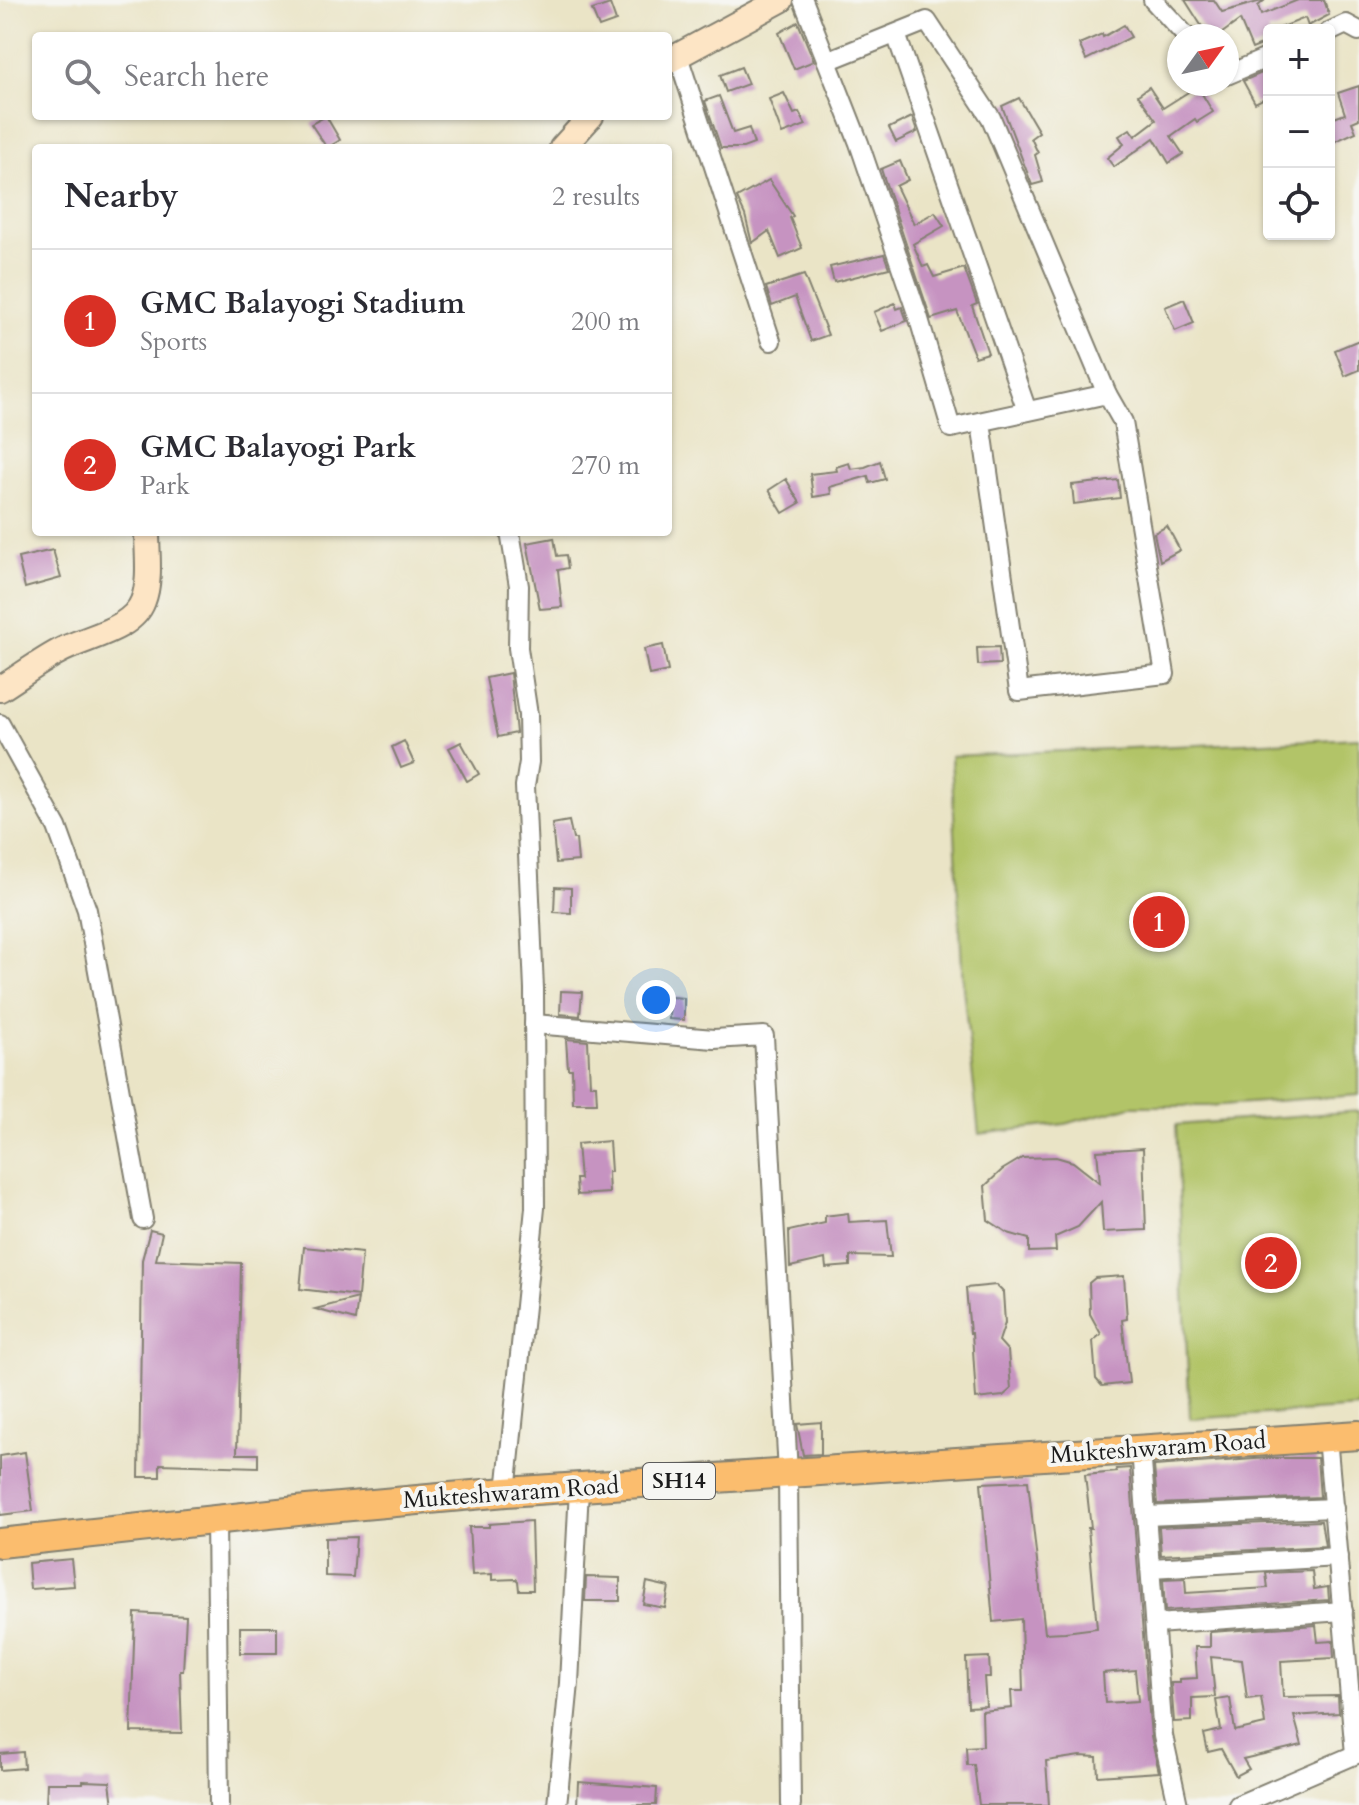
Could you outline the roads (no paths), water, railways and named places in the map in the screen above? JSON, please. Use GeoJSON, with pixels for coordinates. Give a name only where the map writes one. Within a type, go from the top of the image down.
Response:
{"type":"FeatureCollection","features":[{"type":"Feature","properties":{"kind":"main road"},"geometry":{"type":"LineString","coordinates":[[673,59],[781,0]]}},
{"type":"Feature","properties":{"kind":"main road"},"geometry":{"type":"LineString","coordinates":[[566,144],[587,120]]}},
{"type":"Feature","properties":{"kind":"main road"},"geometry":{"type":"LineString","coordinates":[[0,689],[60,650],[134,616],[144,601],[147,536]]}},
{"type":"Feature","properties":{"kind":"main road","name":"Mukteshwaram Road"},"geometry":{"type":"LineString","coordinates":[[0,1543],[506,1492],[1359,1435]]}},
{"type":"Feature","properties":{"kind":"street"},"geometry":{"type":"LineString","coordinates":[[803,0],[859,143],[951,428],[1107,394]]}},
{"type":"Feature","properties":{"kind":"street"},"geometry":{"type":"LineString","coordinates":[[1153,0],[1175,24]]}},
{"type":"Feature","properties":{"kind":"street"},"geometry":{"type":"LineString","coordinates":[[827,61],[927,21],[991,118],[1107,394],[1123,422],[1165,674],[1019,691],[981,422]]}},
{"type":"Feature","properties":{"kind":"street"},"geometry":{"type":"LineString","coordinates":[[1335,29],[1346,24],[1359,31]]}},
{"type":"Feature","properties":{"kind":"street"},"geometry":{"type":"LineString","coordinates":[[896,34],[1027,411]]}},
{"type":"Feature","properties":{"kind":"street"},"geometry":{"type":"LineString","coordinates":[[673,59],[771,341]]}},
{"type":"Feature","properties":{"kind":"street"},"geometry":{"type":"LineString","coordinates":[[1239,70],[1263,60]]}},
{"type":"Feature","properties":{"kind":"street"},"geometry":{"type":"LineString","coordinates":[[506,1492],[535,1208],[534,1024],[525,786],[529,762],[528,715],[518,648],[519,586],[511,536]]}},
{"type":"Feature","properties":{"kind":"street"},"geometry":{"type":"LineString","coordinates":[[0,724],[57,827],[87,910],[143,1219]]}},
{"type":"Feature","properties":{"kind":"street"},"geometry":{"type":"LineString","coordinates":[[534,1024],[714,1039],[764,1036],[788,1473],[791,1805]]}},
{"type":"Feature","properties":{"kind":"street"},"geometry":{"type":"LineString","coordinates":[[1238,1805],[1357,1754],[1327,1437]]}},
{"type":"Feature","properties":{"kind":"street"},"geometry":{"type":"LineString","coordinates":[[1141,1449],[1163,1736],[1178,1805]]}},
{"type":"Feature","properties":{"kind":"street"},"geometry":{"type":"LineString","coordinates":[[557,1805],[569,1683],[579,1489]]}},
{"type":"Feature","properties":{"kind":"street"},"geometry":{"type":"LineString","coordinates":[[1146,1516],[1334,1508]]}},
{"type":"Feature","properties":{"kind":"street"},"geometry":{"type":"LineString","coordinates":[[216,1519],[219,1805]]}},
{"type":"Feature","properties":{"kind":"street"},"geometry":{"type":"LineString","coordinates":[[1151,1568],[1338,1557]]}},
{"type":"Feature","properties":{"kind":"street"},"geometry":{"type":"LineString","coordinates":[[1156,1624],[1343,1611]]}},
{"type":"Feature","properties":{"kind":"place","name":"GMC Balayogi Stadium"},"geometry":{"type":"Point","coordinates":[1159,922]}},
{"type":"Feature","properties":{"kind":"place","name":"GMC Balayogi Park"},"geometry":{"type":"Point","coordinates":[1271,1263]}}]}
